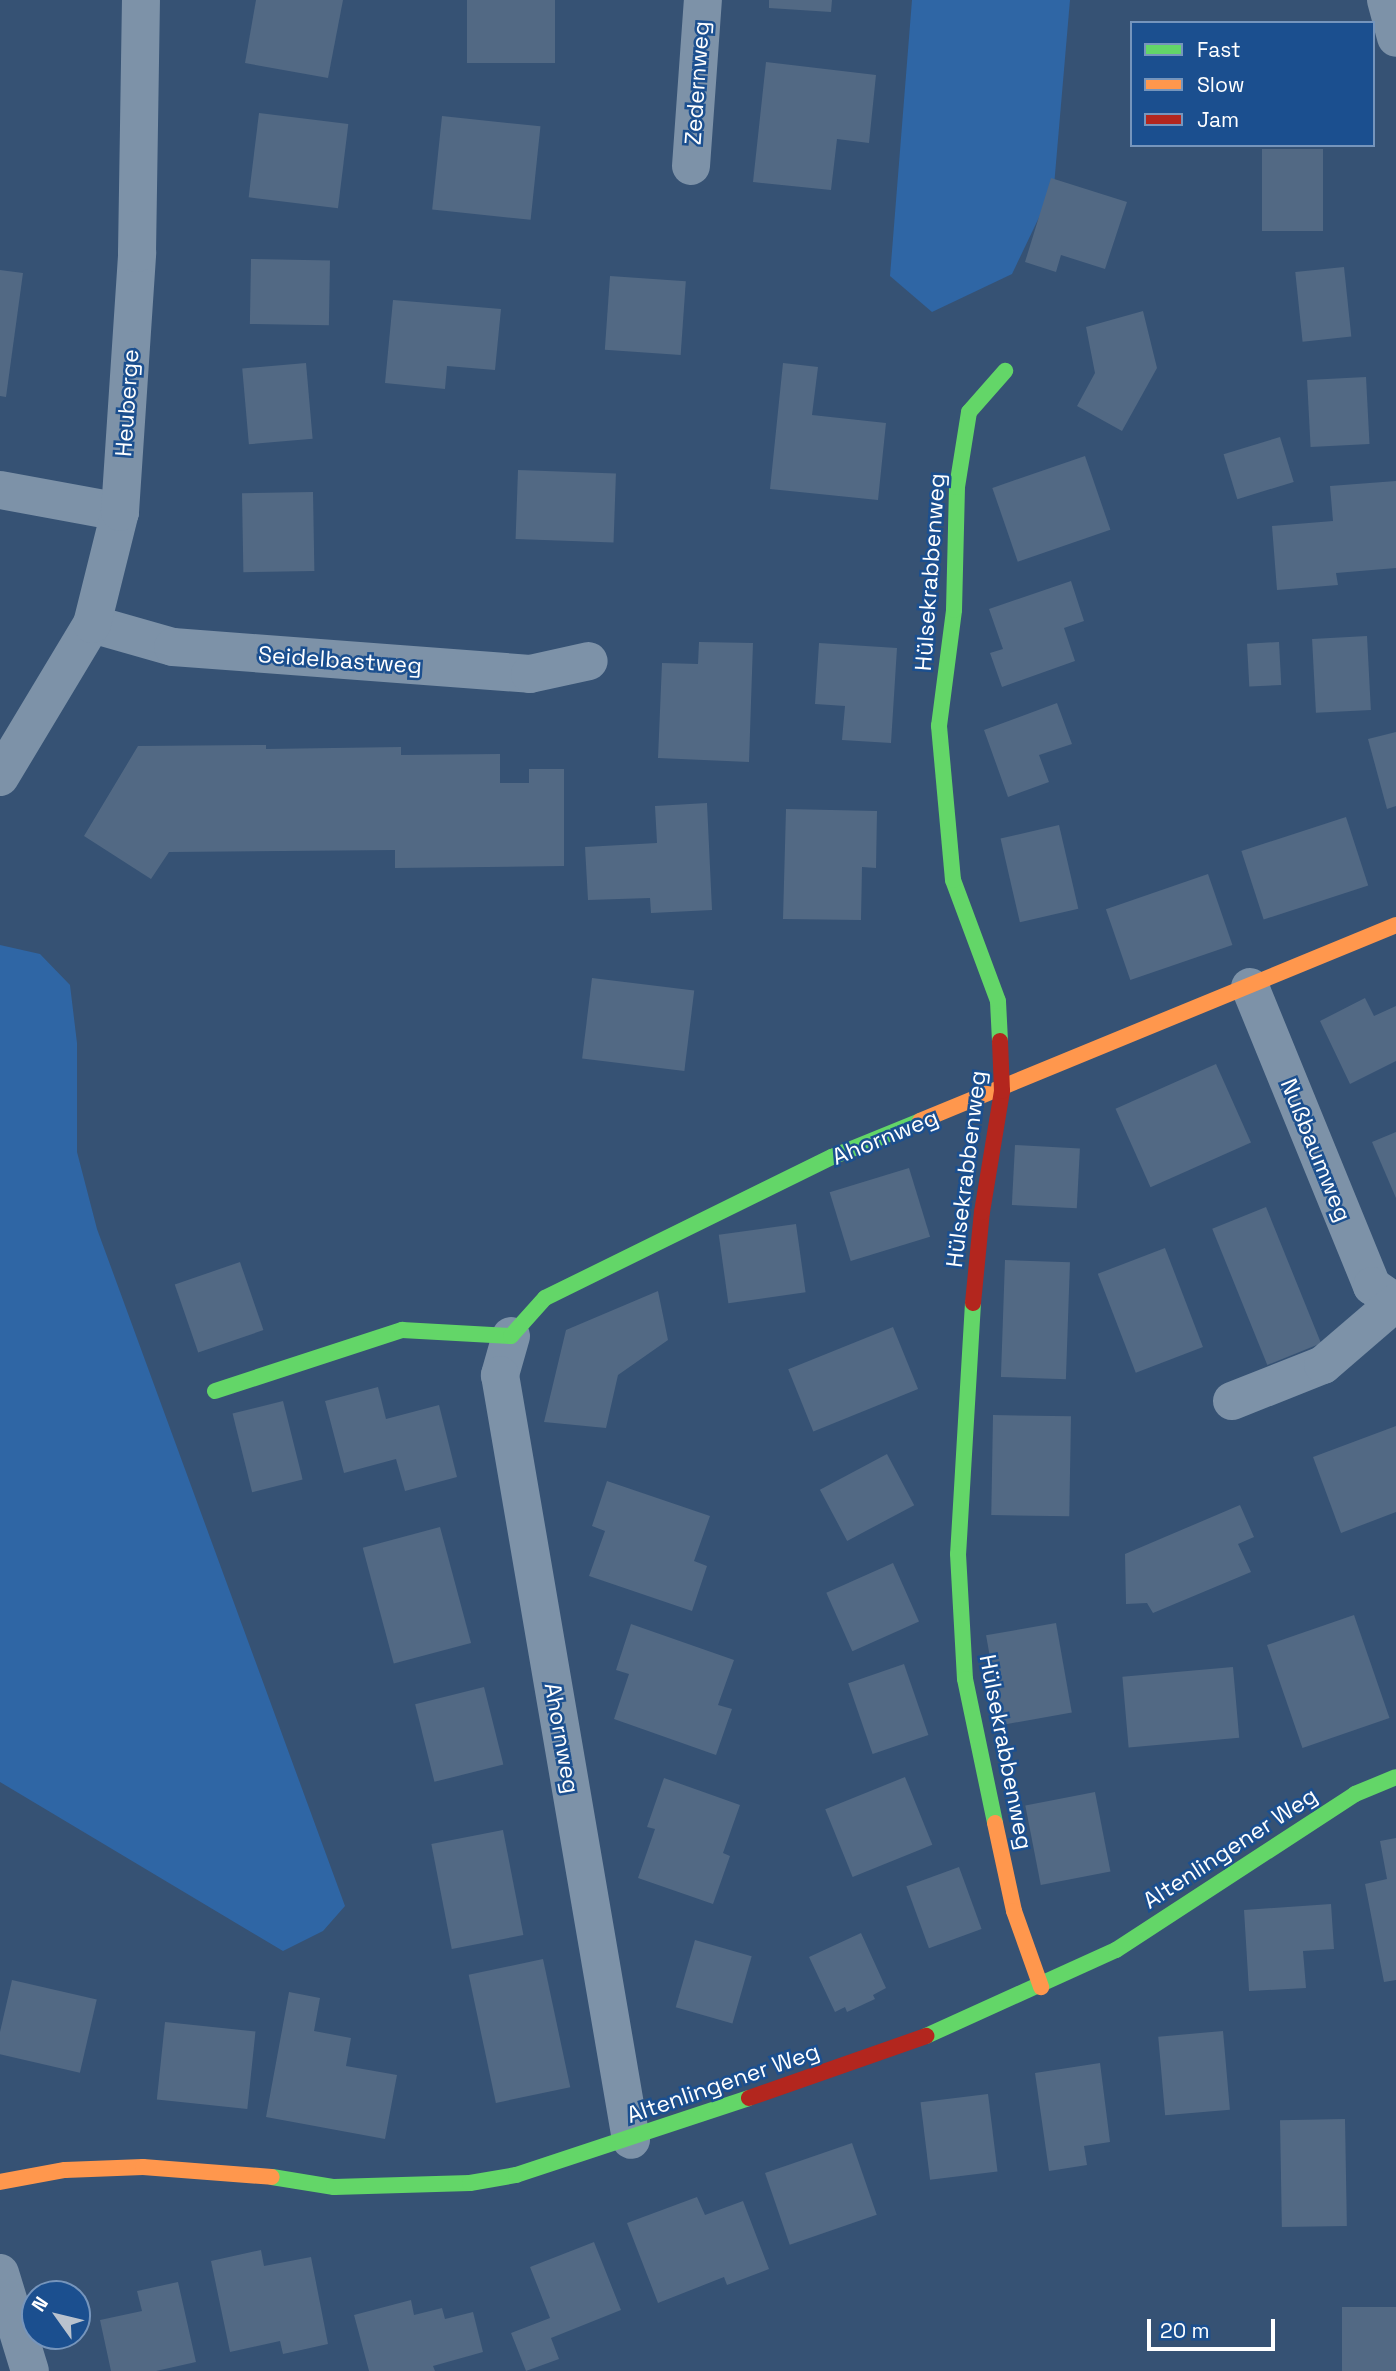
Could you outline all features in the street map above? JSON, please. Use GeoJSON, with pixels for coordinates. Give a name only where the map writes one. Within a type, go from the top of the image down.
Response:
{"type":"FeatureCollection","features":[{"type":"Feature","properties":{"kind":"street","name":"Heuberge"},"geometry":{"type":"LineString","coordinates":[[0,777],[92,625],[120,512],[137,253],[141,0]]}},
{"type":"Feature","properties":{"kind":"street","name":"Zedernweg"},"geometry":{"type":"LineString","coordinates":[[691,166],[703,0]]}},
{"type":"Feature","properties":{"kind":"street"},"geometry":{"type":"LineString","coordinates":[[1386,0],[1396,38]]}},
{"type":"Feature","properties":{"kind":"street","name":"Hülsekrabbenweg"},"geometry":{"type":"LineString","coordinates":[[1005,371],[969,412],[957,487],[954,610],[939,726],[953,880],[998,1001],[1002,1091],[979,1238],[966,1382],[958,1554],[965,1679],[1014,1911],[1041,1987]]}},
{"type":"Feature","properties":{"kind":"street"},"geometry":{"type":"LineString","coordinates":[[0,490],[120,512]]}},
{"type":"Feature","properties":{"kind":"street","name":"Seidelbastweg"},"geometry":{"type":"LineString","coordinates":[[92,625],[173,647],[530,674],[589,661]]}},
{"type":"Feature","properties":{"kind":"street","name":"Ahornweg"},"geometry":{"type":"LineString","coordinates":[[631,2140],[500,1375],[511,1336],[545,1298],[832,1157],[1002,1091],[1396,925]]}},
{"type":"Feature","properties":{"kind":"street","name":"Nußbaumweg"},"geometry":{"type":"LineString","coordinates":[[1232,1401],[1323,1365],[1395,1303],[1372,1286],[1250,987]]}},
{"type":"Feature","properties":{"kind":"street"},"geometry":{"type":"LineString","coordinates":[[215,1391],[402,1331],[511,1336]]}},
{"type":"Feature","properties":{"kind":"street","name":"Altenlingener Weg"},"geometry":{"type":"LineString","coordinates":[[0,2182],[65,2170],[143,2167],[245,2172],[334,2187],[470,2183],[516,2175],[631,2140],[945,2029],[1041,1987],[1115,1950],[1355,1794],[1396,1777]]}},
{"type":"Feature","properties":{"kind":"street"},"geometry":{"type":"LineString","coordinates":[[0,2273],[30,2371]]}},
{"type":"Feature","properties":{"kind":"shaded area"},"geometry":{"type":"Polygon","coordinates":[[[912,0],[1070,0],[1054,186],[1012,274],[932,312],[890,276],[912,0]]]}},
{"type":"Feature","properties":{"kind":"shaded area"},"geometry":{"type":"Polygon","coordinates":[[[0,945],[40,954],[70,985],[77,1043],[77,1152],[97,1229],[345,1906],[323,1931],[283,1951],[0,1782],[0,945]]]}},
{"type":"Feature","properties":{"kind":"building"},"geometry":{"type":"Polygon","coordinates":[[[256,0],[343,0],[328,78],[245,63],[256,0]]]}},
{"type":"Feature","properties":{"kind":"building"},"geometry":{"type":"Polygon","coordinates":[[[467,0],[555,0],[555,63],[467,63],[467,0]]]}},
{"type":"Feature","properties":{"kind":"building"},"geometry":{"type":"Polygon","coordinates":[[[769,0],[832,0],[831,12],[769,8],[769,0]]]}},
{"type":"Feature","properties":{"kind":"building"},"geometry":{"type":"Polygon","coordinates":[[[766,62],[876,75],[869,143],[837,139],[831,190],[753,182],[766,62]]]}},
{"type":"Feature","properties":{"kind":"building"},"geometry":{"type":"Polygon","coordinates":[[[259,113],[348,124],[338,208],[249,197],[259,113]]]}},
{"type":"Feature","properties":{"kind":"building"},"geometry":{"type":"Polygon","coordinates":[[[442,116],[540,126],[531,220],[432,209],[442,116]]]}},
{"type":"Feature","properties":{"kind":"building"},"geometry":{"type":"Polygon","coordinates":[[[1262,149],[1323,149],[1323,231],[1262,231],[1262,149]]]}},
{"type":"Feature","properties":{"kind":"building"},"geometry":{"type":"Polygon","coordinates":[[[1051,178],[1127,202],[1105,269],[1061,255],[1056,272],[1025,262],[1051,178]]]}},
{"type":"Feature","properties":{"kind":"building"},"geometry":{"type":"Polygon","coordinates":[[[251,259],[330,260],[329,325],[250,324],[251,259]]]}},
{"type":"Feature","properties":{"kind":"building"},"geometry":{"type":"Polygon","coordinates":[[[1344,267],[1351,337],[1303,342],[1295,272],[1344,267]]]}},
{"type":"Feature","properties":{"kind":"building"},"geometry":{"type":"Polygon","coordinates":[[[0,270],[23,273],[6,397],[0,396],[0,270]]]}},
{"type":"Feature","properties":{"kind":"building"},"geometry":{"type":"Polygon","coordinates":[[[610,276],[686,281],[681,355],[605,350],[610,276]]]}},
{"type":"Feature","properties":{"kind":"building"},"geometry":{"type":"Polygon","coordinates":[[[393,300],[501,309],[495,370],[447,366],[445,389],[385,383],[393,300]]]}},
{"type":"Feature","properties":{"kind":"building"},"geometry":{"type":"Polygon","coordinates":[[[1143,311],[1157,368],[1122,431],[1077,406],[1095,373],[1086,327],[1143,311]]]}},
{"type":"Feature","properties":{"kind":"building"},"geometry":{"type":"Polygon","coordinates":[[[306,363],[313,439],[249,444],[242,369],[306,363]]]}},
{"type":"Feature","properties":{"kind":"building"},"geometry":{"type":"Polygon","coordinates":[[[783,363],[818,367],[812,415],[886,423],[878,500],[770,489],[783,363]]]}},
{"type":"Feature","properties":{"kind":"building"},"geometry":{"type":"Polygon","coordinates":[[[1366,377],[1370,444],[1311,447],[1307,380],[1366,377]]]}},
{"type":"Feature","properties":{"kind":"building"},"geometry":{"type":"Polygon","coordinates":[[[1280,437],[1294,482],[1237,499],[1224,454],[1280,437]]]}},
{"type":"Feature","properties":{"kind":"building"},"geometry":{"type":"Polygon","coordinates":[[[1085,456],[1110,530],[1018,562],[992,488],[1085,456]]]}},
{"type":"Feature","properties":{"kind":"building"},"geometry":{"type":"Polygon","coordinates":[[[518,470],[616,473],[614,542],[516,539],[518,470]]]}},
{"type":"Feature","properties":{"kind":"building"},"geometry":{"type":"Polygon","coordinates":[[[1396,481],[1396,568],[1336,573],[1338,585],[1277,590],[1272,526],[1333,521],[1330,486],[1396,481]]]}},
{"type":"Feature","properties":{"kind":"building"},"geometry":{"type":"Polygon","coordinates":[[[313,492],[314,571],[243,572],[242,493],[313,492]]]}},
{"type":"Feature","properties":{"kind":"building"},"geometry":{"type":"Polygon","coordinates":[[[1071,581],[1084,621],[1064,628],[1075,661],[1002,687],[990,653],[1003,649],[989,609],[1071,581]]]}},
{"type":"Feature","properties":{"kind":"building"},"geometry":{"type":"Polygon","coordinates":[[[1367,636],[1371,710],[1316,713],[1312,639],[1367,636]]]}},
{"type":"Feature","properties":{"kind":"building"},"geometry":{"type":"Polygon","coordinates":[[[699,642],[753,643],[749,762],[658,758],[662,663],[698,664],[699,642]]]}},
{"type":"Feature","properties":{"kind":"building"},"geometry":{"type":"Polygon","coordinates":[[[1279,642],[1281,685],[1249,687],[1247,644],[1279,642]]]}},
{"type":"Feature","properties":{"kind":"building"},"geometry":{"type":"Polygon","coordinates":[[[819,643],[897,648],[891,743],[842,740],[845,706],[815,704],[819,643]]]}},
{"type":"Feature","properties":{"kind":"building"},"geometry":{"type":"Polygon","coordinates":[[[1057,703],[1072,744],[1039,755],[1049,782],[1008,797],[984,730],[1057,703]]]}},
{"type":"Feature","properties":{"kind":"building"},"geometry":{"type":"Polygon","coordinates":[[[1396,732],[1396,806],[1387,809],[1368,739],[1396,732]]]}},
{"type":"Feature","properties":{"kind":"building"},"geometry":{"type":"Polygon","coordinates":[[[266,745],[266,749],[401,747],[401,755],[500,754],[500,783],[529,783],[529,769],[564,769],[564,866],[395,868],[395,850],[169,852],[151,879],[84,836],[138,746],[266,745]]]}},
{"type":"Feature","properties":{"kind":"building"},"geometry":{"type":"Polygon","coordinates":[[[707,803],[712,910],[651,913],[650,898],[588,900],[585,847],[657,843],[655,806],[707,803]]]}},
{"type":"Feature","properties":{"kind":"building"},"geometry":{"type":"Polygon","coordinates":[[[786,809],[877,811],[876,868],[862,867],[861,920],[783,919],[786,809]]]}},
{"type":"Feature","properties":{"kind":"building"},"geometry":{"type":"Polygon","coordinates":[[[1346,817],[1368,885],[1264,919],[1241,851],[1346,817]]]}},
{"type":"Feature","properties":{"kind":"building"},"geometry":{"type":"Polygon","coordinates":[[[1059,825],[1078,909],[1020,922],[1001,838],[1059,825]]]}},
{"type":"Feature","properties":{"kind":"building"},"geometry":{"type":"Polygon","coordinates":[[[1208,874],[1232,945],[1130,980],[1106,909],[1208,874]]]}},
{"type":"Feature","properties":{"kind":"building"},"geometry":{"type":"Polygon","coordinates":[[[592,978],[694,991],[684,1071],[582,1058],[592,978]]]}},
{"type":"Feature","properties":{"kind":"building"},"geometry":{"type":"Polygon","coordinates":[[[1365,998],[1374,1016],[1396,1006],[1396,1061],[1350,1084],[1320,1021],[1365,998]]]}},
{"type":"Feature","properties":{"kind":"building"},"geometry":{"type":"Polygon","coordinates":[[[1216,1064],[1251,1143],[1150,1187],[1116,1109],[1216,1064]]]}},
{"type":"Feature","properties":{"kind":"building"},"geometry":{"type":"Polygon","coordinates":[[[1396,1132],[1396,1198],[1372,1142],[1396,1132]]]}},
{"type":"Feature","properties":{"kind":"building"},"geometry":{"type":"Polygon","coordinates":[[[1015,1145],[1080,1148],[1077,1208],[1012,1205],[1015,1145]]]}},
{"type":"Feature","properties":{"kind":"building"},"geometry":{"type":"Polygon","coordinates":[[[909,1168],[930,1237],[851,1261],[830,1192],[909,1168]]]}},
{"type":"Feature","properties":{"kind":"building"},"geometry":{"type":"Polygon","coordinates":[[[1266,1207],[1321,1343],[1267,1365],[1212,1229],[1266,1207]]]}},
{"type":"Feature","properties":{"kind":"building"},"geometry":{"type":"Polygon","coordinates":[[[796,1224],[806,1292],[728,1303],[719,1235],[796,1224]]]}},
{"type":"Feature","properties":{"kind":"building"},"geometry":{"type":"Polygon","coordinates":[[[1165,1248],[1203,1347],[1136,1373],[1098,1274],[1165,1248]]]}},
{"type":"Feature","properties":{"kind":"building"},"geometry":{"type":"Polygon","coordinates":[[[1005,1260],[1070,1262],[1066,1379],[1001,1377],[1005,1260]]]}},
{"type":"Feature","properties":{"kind":"building"},"geometry":{"type":"Polygon","coordinates":[[[240,1262],[263,1330],[198,1353],[175,1284],[240,1262]]]}},
{"type":"Feature","properties":{"kind":"building"},"geometry":{"type":"Polygon","coordinates":[[[658,1291],[668,1340],[618,1375],[606,1428],[544,1422],[566,1330],[658,1291]]]}},
{"type":"Feature","properties":{"kind":"building"},"geometry":{"type":"Polygon","coordinates":[[[893,1327],[918,1389],[813,1431],[788,1369],[893,1327]]]}},
{"type":"Feature","properties":{"kind":"building"},"geometry":{"type":"Polygon","coordinates":[[[378,1387],[386,1419],[439,1405],[457,1477],[405,1491],[396,1459],[344,1473],[325,1401],[378,1387]]]}},
{"type":"Feature","properties":{"kind":"building"},"geometry":{"type":"Polygon","coordinates":[[[283,1401],[303,1480],[252,1492],[233,1414],[283,1401]]]}},
{"type":"Feature","properties":{"kind":"building"},"geometry":{"type":"Polygon","coordinates":[[[993,1415],[1071,1416],[1069,1516],[991,1515],[993,1415]]]}},
{"type":"Feature","properties":{"kind":"building"},"geometry":{"type":"Polygon","coordinates":[[[1396,1426],[1396,1512],[1341,1533],[1313,1457],[1396,1426]]]}},
{"type":"Feature","properties":{"kind":"building"},"geometry":{"type":"Polygon","coordinates":[[[887,1454],[914,1505],[847,1541],[820,1490],[887,1454]]]}},
{"type":"Feature","properties":{"kind":"building"},"geometry":{"type":"Polygon","coordinates":[[[607,1481],[710,1516],[694,1561],[707,1566],[692,1611],[589,1576],[605,1531],[592,1526],[607,1481]]]}},
{"type":"Feature","properties":{"kind":"building"},"geometry":{"type":"Polygon","coordinates":[[[1240,1505],[1254,1537],[1238,1544],[1251,1572],[1153,1613],[1147,1603],[1126,1604],[1125,1554],[1240,1505]]]}},
{"type":"Feature","properties":{"kind":"building"},"geometry":{"type":"Polygon","coordinates":[[[440,1527],[471,1643],[394,1664],[363,1548],[440,1527]]]}},
{"type":"Feature","properties":{"kind":"building"},"geometry":{"type":"Polygon","coordinates":[[[893,1563],[919,1621],[852,1651],[826,1593],[893,1563]]]}},
{"type":"Feature","properties":{"kind":"building"},"geometry":{"type":"Polygon","coordinates":[[[1354,1615],[1389,1718],[1302,1748],[1267,1645],[1354,1615]]]}},
{"type":"Feature","properties":{"kind":"building"},"geometry":{"type":"Polygon","coordinates":[[[1056,1623],[1072,1713],[1002,1725],[986,1635],[1056,1623]]]}},
{"type":"Feature","properties":{"kind":"building"},"geometry":{"type":"Polygon","coordinates":[[[631,1624],[734,1660],[718,1705],[732,1709],[716,1755],[614,1719],[629,1674],[616,1670],[631,1624]]]}},
{"type":"Feature","properties":{"kind":"building"},"geometry":{"type":"Polygon","coordinates":[[[904,1664],[928,1735],[873,1754],[848,1683],[904,1664]]]}},
{"type":"Feature","properties":{"kind":"building"},"geometry":{"type":"Polygon","coordinates":[[[1233,1667],[1239,1738],[1129,1747],[1122,1677],[1233,1667]]]}},
{"type":"Feature","properties":{"kind":"building"},"geometry":{"type":"Polygon","coordinates":[[[484,1687],[503,1765],[434,1782],[415,1704],[484,1687]]]}},
{"type":"Feature","properties":{"kind":"building"},"geometry":{"type":"Polygon","coordinates":[[[905,1777],[932,1845],[853,1877],[825,1809],[905,1777]]]}},
{"type":"Feature","properties":{"kind":"building"},"geometry":{"type":"Polygon","coordinates":[[[664,1778],[740,1805],[723,1853],[730,1856],[713,1904],[638,1878],[655,1829],[647,1827],[664,1778]]]}},
{"type":"Feature","properties":{"kind":"building"},"geometry":{"type":"Polygon","coordinates":[[[1095,1792],[1110,1872],[1041,1885],[1025,1806],[1095,1792]]]}},
{"type":"Feature","properties":{"kind":"building"},"geometry":{"type":"Polygon","coordinates":[[[503,1830],[523,1935],[452,1949],[431,1844],[503,1830]]]}},
{"type":"Feature","properties":{"kind":"building"},"geometry":{"type":"Polygon","coordinates":[[[1396,1838],[1396,1980],[1384,1982],[1365,1884],[1387,1879],[1380,1841],[1396,1838]]]}},
{"type":"Feature","properties":{"kind":"building"},"geometry":{"type":"Polygon","coordinates":[[[959,1867],[982,1929],[929,1948],[906,1886],[959,1867]]]}},
{"type":"Feature","properties":{"kind":"building"},"geometry":{"type":"Polygon","coordinates":[[[1331,1904],[1334,1949],[1303,1951],[1306,1988],[1249,1991],[1244,1910],[1331,1904]]]}},
{"type":"Feature","properties":{"kind":"building"},"geometry":{"type":"Polygon","coordinates":[[[861,1933],[886,1988],[873,1995],[875,1999],[847,2012],[845,2007],[835,2012],[809,1957],[861,1933]]]}},
{"type":"Feature","properties":{"kind":"building"},"geometry":{"type":"Polygon","coordinates":[[[695,1940],[752,1956],[732,2024],[676,2007],[695,1940]]]}},
{"type":"Feature","properties":{"kind":"building"},"geometry":{"type":"Polygon","coordinates":[[[543,1959],[570,2087],[496,2103],[469,1975],[543,1959]]]}},
{"type":"Feature","properties":{"kind":"building"},"geometry":{"type":"Polygon","coordinates":[[[12,1980],[97,2000],[80,2073],[0,2054],[0,2032],[12,1980]]]}},
{"type":"Feature","properties":{"kind":"building"},"geometry":{"type":"Polygon","coordinates":[[[289,1992],[320,1998],[314,2031],[351,2038],[346,2066],[397,2075],[385,2139],[266,2117],[289,1992]]]}},
{"type":"Feature","properties":{"kind":"building"},"geometry":{"type":"Polygon","coordinates":[[[165,2022],[256,2032],[247,2109],[157,2100],[165,2022]]]}},
{"type":"Feature","properties":{"kind":"building"},"geometry":{"type":"Polygon","coordinates":[[[1223,2031],[1230,2110],[1165,2115],[1158,2037],[1223,2031]]]}},
{"type":"Feature","properties":{"kind":"building"},"geometry":{"type":"Polygon","coordinates":[[[1100,2063],[1110,2142],[1084,2146],[1087,2165],[1049,2171],[1035,2073],[1100,2063]]]}},
{"type":"Feature","properties":{"kind":"building"},"geometry":{"type":"Polygon","coordinates":[[[988,2094],[998,2171],[930,2180],[921,2102],[988,2094]]]}},
{"type":"Feature","properties":{"kind":"building"},"geometry":{"type":"Polygon","coordinates":[[[1345,2119],[1347,2226],[1282,2227],[1280,2120],[1345,2119]]]}},
{"type":"Feature","properties":{"kind":"building"},"geometry":{"type":"Polygon","coordinates":[[[852,2143],[877,2215],[790,2245],[765,2173],[852,2143]]]}},
{"type":"Feature","properties":{"kind":"building"},"geometry":{"type":"Polygon","coordinates":[[[697,2197],[705,2215],[743,2201],[769,2269],[727,2285],[724,2277],[658,2303],[627,2223],[697,2197]]]}},
{"type":"Feature","properties":{"kind":"building"},"geometry":{"type":"Polygon","coordinates":[[[594,2242],[621,2310],[551,2338],[559,2359],[526,2371],[511,2333],[550,2318],[530,2267],[594,2242]]]}},
{"type":"Feature","properties":{"kind":"building"},"geometry":{"type":"Polygon","coordinates":[[[261,2250],[264,2266],[311,2257],[328,2344],[283,2354],[280,2341],[230,2352],[211,2261],[261,2250]]]}},
{"type":"Feature","properties":{"kind":"building"},"geometry":{"type":"Polygon","coordinates":[[[178,2282],[196,2362],[156,2371],[111,2371],[100,2320],[142,2311],[137,2291],[178,2282]]]}},
{"type":"Feature","properties":{"kind":"building"},"geometry":{"type":"Polygon","coordinates":[[[411,2300],[414,2315],[442,2308],[445,2319],[473,2312],[483,2352],[433,2366],[435,2371],[369,2371],[354,2315],[411,2300]]]}},
{"type":"Feature","properties":{"kind":"building"},"geometry":{"type":"Polygon","coordinates":[[[1342,2307],[1396,2307],[1396,2371],[1342,2371],[1342,2307]]]}},
{"type":"Feature","properties":{"kind":"traffic: fast"},"geometry":{"type":"LineString","coordinates":[[1000,1041],[998,1001],[953,880],[939,726],[954,610],[957,487],[969,412],[1005,371]]}},
{"type":"Feature","properties":{"kind":"traffic: fast"},"geometry":{"type":"LineString","coordinates":[[215,1391],[402,1330],[511,1336],[545,1298],[832,1157],[920,1121]]}},
{"type":"Feature","properties":{"kind":"traffic: fast"},"geometry":{"type":"LineString","coordinates":[[973,1303],[958,1554],[965,1679],[995,1823]]}},
{"type":"Feature","properties":{"kind":"traffic: fast"},"geometry":{"type":"LineString","coordinates":[[926,2036],[1116,1950],[1355,1794],[1396,1777]]}},
{"type":"Feature","properties":{"kind":"traffic: fast"},"geometry":{"type":"LineString","coordinates":[[272,2177],[334,2187],[470,2183],[516,2175],[749,2098]]}},
{"type":"Feature","properties":{"kind":"traffic: slow"},"geometry":{"type":"LineString","coordinates":[[920,1121],[1396,925]]}},
{"type":"Feature","properties":{"kind":"traffic: slow"},"geometry":{"type":"LineString","coordinates":[[995,1823],[1014,1911],[1041,1987]]}},
{"type":"Feature","properties":{"kind":"traffic: slow"},"geometry":{"type":"LineString","coordinates":[[0,2182],[65,2170],[143,2167],[272,2177]]}},
{"type":"Feature","properties":{"kind":"traffic: jam"},"geometry":{"type":"LineString","coordinates":[[973,1303],[982,1212],[1002,1091],[1000,1041]]}},
{"type":"Feature","properties":{"kind":"traffic: jam"},"geometry":{"type":"LineString","coordinates":[[749,2098],[926,2036]]}}]}
